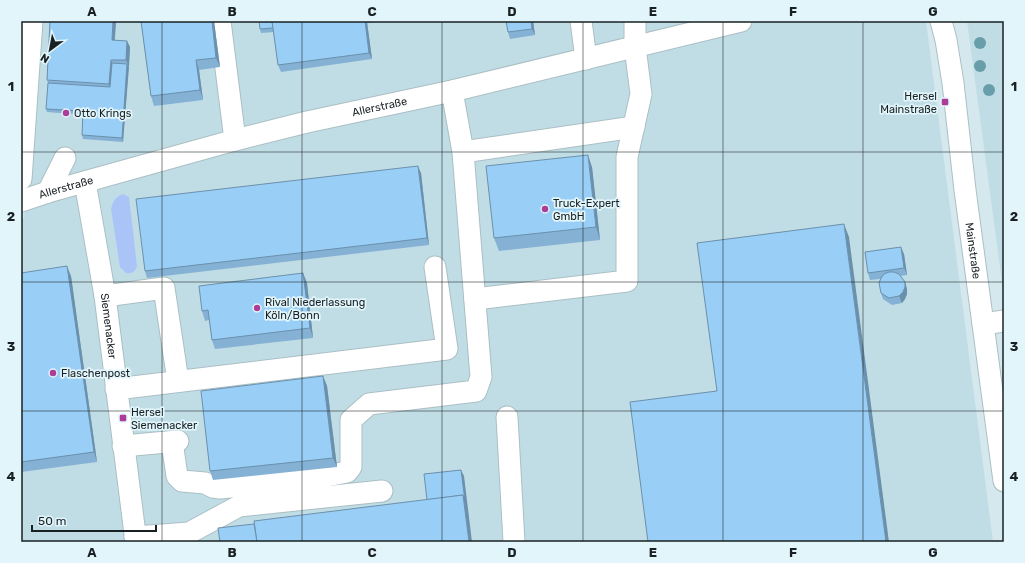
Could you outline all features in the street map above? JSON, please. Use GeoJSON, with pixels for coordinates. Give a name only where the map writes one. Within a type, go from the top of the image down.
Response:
{"type":"FeatureCollection","features":[{"type":"Feature","properties":{"kind":"street"},"geometry":{"type":"LineString","coordinates":[[21,179],[32,21]]}},
{"type":"Feature","properties":{"kind":"street"},"geometry":{"type":"LineString","coordinates":[[23,158],[37,150],[46,21]]}},
{"type":"Feature","properties":{"kind":"street"},"geometry":{"type":"LineString","coordinates":[[220,21],[235,140]]}},
{"type":"Feature","properties":{"kind":"street"},"geometry":{"type":"LineString","coordinates":[[581,21],[586,59]]}},
{"type":"Feature","properties":{"kind":"street"},"geometry":{"type":"LineString","coordinates":[[475,299],[627,281],[627,157],[641,94],[635,47],[635,21]]}},
{"type":"Feature","properties":{"kind":"street","name":"Allerstraße"},"geometry":{"type":"LineString","coordinates":[[21,201],[48,192],[235,140],[307,122],[452,91],[741,21]]}},
{"type":"Feature","properties":{"kind":"street","name":"Mainstraße"},"geometry":{"type":"LineString","coordinates":[[941,21],[946,40],[953,83],[1004,481]]}},
{"type":"Feature","properties":{"kind":"street"},"geometry":{"type":"LineString","coordinates":[[123,446],[175,442],[177,476],[182,481],[205,483],[213,487],[220,488],[310,479],[347,472],[351,467],[351,420],[369,404],[476,391],[481,377],[475,299],[463,152],[452,91]]}},
{"type":"Feature","properties":{"kind":"street"},"geometry":{"type":"LineString","coordinates":[[463,152],[634,127]]}},
{"type":"Feature","properties":{"kind":"street"},"geometry":{"type":"LineString","coordinates":[[48,192],[65,158]]}},
{"type":"Feature","properties":{"kind":"street","name":"Siemenacker"},"geometry":{"type":"LineString","coordinates":[[85,182],[105,296],[135,539]]}},
{"type":"Feature","properties":{"kind":"street"},"geometry":{"type":"LineString","coordinates":[[116,389],[447,349],[435,267]]}},
{"type":"Feature","properties":{"kind":"street"},"geometry":{"type":"LineString","coordinates":[[105,296],[164,288],[178,381]]}},
{"type":"Feature","properties":{"kind":"street"},"geometry":{"type":"LineString","coordinates":[[983,324],[1004,321]]}},
{"type":"Feature","properties":{"kind":"street"},"geometry":{"type":"LineString","coordinates":[[507,416],[514,542]]}},
{"type":"Feature","properties":{"kind":"street"},"geometry":{"type":"LineString","coordinates":[[135,539],[189,533],[239,506],[382,491]]}},
{"type":"Feature","properties":{"kind":"shaded area"},"geometry":{"type":"Polygon","coordinates":[[[38,21],[926,21],[993,542],[21,542],[21,219],[24,218],[38,21]]]}},
{"type":"Feature","properties":{"kind":"shaded area"},"geometry":{"type":"Polygon","coordinates":[[[967,21],[1004,21],[1004,297],[967,21]]]}},
{"type":"Feature","properties":{"kind":"water"},"geometry":{"type":"Polygon","coordinates":[[[123,194],[129,197],[137,266],[133,272],[130,273],[126,273],[120,267],[111,209],[118,196],[123,194]]]}},
{"type":"Feature","properties":{"kind":"building"},"geometry":{"type":"Polygon","coordinates":[[[50,21],[113,21],[112,40],[127,41],[126,60],[111,60],[109,84],[47,80],[50,21]]]}},
{"type":"Feature","properties":{"kind":"building"},"geometry":{"type":"Polygon","coordinates":[[[141,21],[212,21],[216,58],[196,60],[200,90],[151,96],[141,21]]]}},
{"type":"Feature","properties":{"kind":"building"},"geometry":{"type":"Polygon","coordinates":[[[259,21],[272,21],[273,28],[260,29],[259,21]]]}},
{"type":"Feature","properties":{"kind":"building"},"geometry":{"type":"Polygon","coordinates":[[[272,21],[365,21],[369,53],[278,65],[272,21]]]}},
{"type":"Feature","properties":{"kind":"building"},"geometry":{"type":"Polygon","coordinates":[[[506,21],[531,21],[532,29],[508,32],[506,21]]]}},
{"type":"Feature","properties":{"kind":"building"},"geometry":{"type":"Polygon","coordinates":[[[112,63],[127,64],[122,138],[82,135],[83,111],[46,109],[48,83],[110,87],[112,63]]]}},
{"type":"Feature","properties":{"kind":"building","name":"Truck-Expert GmbH"},"geometry":{"type":"Polygon","coordinates":[[[588,155],[596,227],[494,238],[486,166],[588,155]]]}},
{"type":"Feature","properties":{"kind":"building"},"geometry":{"type":"Polygon","coordinates":[[[418,166],[427,238],[145,271],[136,199],[418,166]]]}},
{"type":"Feature","properties":{"kind":"building"},"geometry":{"type":"Polygon","coordinates":[[[844,224],[886,542],[648,542],[630,402],[717,391],[697,243],[844,224]]]}},
{"type":"Feature","properties":{"kind":"building"},"geometry":{"type":"Polygon","coordinates":[[[901,247],[904,268],[868,273],[865,252],[901,247]]]}},
{"type":"Feature","properties":{"kind":"building","name":"Flaschenpost"},"geometry":{"type":"Polygon","coordinates":[[[67,266],[94,452],[21,462],[21,273],[67,266]]]}},
{"type":"Feature","properties":{"kind":"building"},"geometry":{"type":"Polygon","coordinates":[[[889,272],[899,274],[905,282],[905,287],[899,296],[889,298],[881,293],[879,283],[884,274],[889,272]]]}},
{"type":"Feature","properties":{"kind":"building","name":"Rival Niederlassung Köln/Bonn"},"geometry":{"type":"Polygon","coordinates":[[[303,273],[310,328],[212,340],[208,310],[202,311],[199,286],[303,273]]]}},
{"type":"Feature","properties":{"kind":"building"},"geometry":{"type":"Polygon","coordinates":[[[323,376],[333,458],[210,471],[201,391],[323,376]]]}},
{"type":"Feature","properties":{"kind":"building"},"geometry":{"type":"Polygon","coordinates":[[[461,470],[465,501],[463,495],[427,500],[424,474],[461,470]]]}},
{"type":"Feature","properties":{"kind":"building"},"geometry":{"type":"Polygon","coordinates":[[[463,495],[469,542],[257,542],[254,521],[463,495]]]}},
{"type":"Feature","properties":{"kind":"building"},"geometry":{"type":"Polygon","coordinates":[[[254,524],[257,542],[220,542],[218,528],[254,524]]]}},
{"type":"Feature","properties":{"kind":"place","name":"Hersel Mainstraße"},"geometry":{"type":"Point","coordinates":[945,102]}},
{"type":"Feature","properties":{"kind":"place","name":"Otto Krings"},"geometry":{"type":"Point","coordinates":[66,113]}},
{"type":"Feature","properties":{"kind":"place","name":"Truck-Expert GmbH"},"geometry":{"type":"Point","coordinates":[545,209]}},
{"type":"Feature","properties":{"kind":"place","name":"Rival Niederlassung Köln/Bonn"},"geometry":{"type":"Point","coordinates":[257,308]}},
{"type":"Feature","properties":{"kind":"place","name":"Flaschenpost"},"geometry":{"type":"Point","coordinates":[53,373]}},
{"type":"Feature","properties":{"kind":"place","name":"Hersel Siemenacker"},"geometry":{"type":"Point","coordinates":[123,418]}}]}
